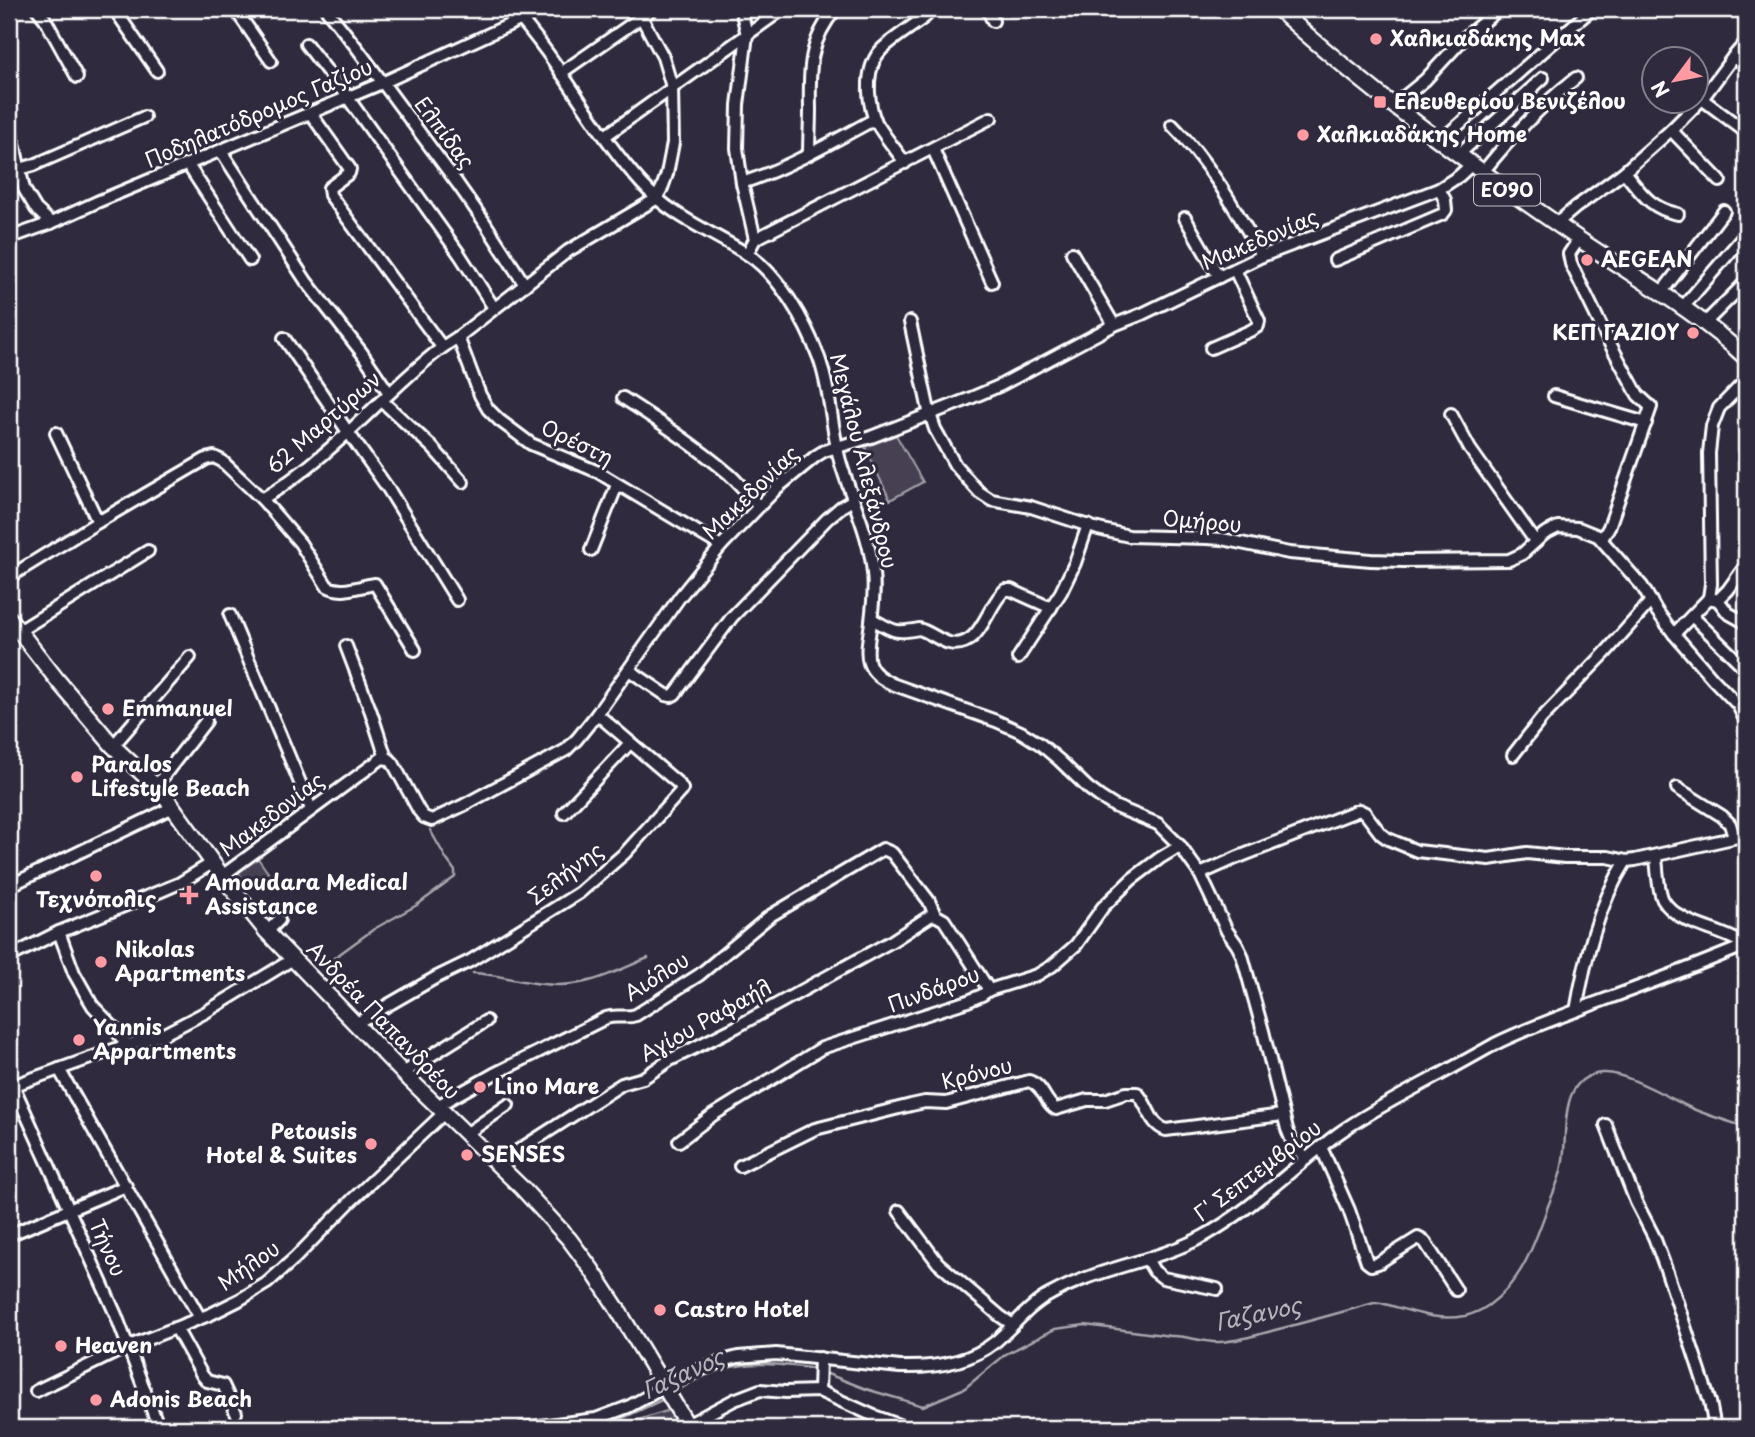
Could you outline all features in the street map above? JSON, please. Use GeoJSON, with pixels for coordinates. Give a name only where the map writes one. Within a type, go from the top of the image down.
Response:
{"type":"FeatureCollection","features":[{"type":"Feature","properties":{"kind":"main road","name":"ΕΟ90"},"geometry":{"type":"LineString","coordinates":[[1278,9],[1338,62],[1476,169],[1683,307],[1746,358]]}},
{"type":"Feature","properties":{"kind":"main road","name":"Ανδρέα Παπανδρέου"},"geometry":{"type":"LineString","coordinates":[[9,618],[113,746],[156,786],[267,932],[403,1073],[559,1227],[583,1257],[622,1316],[686,1423]]}},
{"type":"Feature","properties":{"kind":"street"},"geometry":{"type":"LineString","coordinates":[[37,9],[77,77]]}},
{"type":"Feature","properties":{"kind":"street"},"geometry":{"type":"LineString","coordinates":[[117,9],[117,13],[157,71]]}},
{"type":"Feature","properties":{"kind":"street"},"geometry":{"type":"LineString","coordinates":[[235,9],[271,61]]}},
{"type":"Feature","properties":{"kind":"street","name":"Ελπίδας"},"geometry":{"type":"LineString","coordinates":[[326,9],[483,220],[525,285]]}},
{"type":"Feature","properties":{"kind":"street","name":"Μεγάλου Αλεξάνδρου"},"geometry":{"type":"LineString","coordinates":[[512,9],[522,19],[639,181],[656,199],[703,230],[747,254],[763,267],[779,285],[813,343],[825,382],[839,458],[872,561],[874,589],[867,657],[873,671],[880,678],[898,686],[1021,732],[1040,744],[1100,797],[1114,806],[1158,824],[1180,846],[1200,874],[1227,931],[1242,955],[1265,1038],[1282,1115],[1293,1144],[1306,1159]]}},
{"type":"Feature","properties":{"kind":"street","name":"Ποδηλατόδρομος Γαζίου"},"geometry":{"type":"LineString","coordinates":[[9,238],[51,223],[383,83],[540,9]]}},
{"type":"Feature","properties":{"kind":"street"},"geometry":{"type":"LineString","coordinates":[[562,74],[640,12],[653,9]]}},
{"type":"Feature","properties":{"kind":"street"},"geometry":{"type":"LineString","coordinates":[[741,9],[747,35],[738,105],[737,148],[755,239]]}},
{"type":"Feature","properties":{"kind":"street"},"geometry":{"type":"LineString","coordinates":[[605,136],[783,9]]}},
{"type":"Feature","properties":{"kind":"street"},"geometry":{"type":"LineString","coordinates":[[809,154],[811,57],[818,36],[836,9]]}},
{"type":"Feature","properties":{"kind":"street"},"geometry":{"type":"LineString","coordinates":[[905,163],[875,119],[870,99],[869,77],[872,64],[883,48],[926,16],[922,9]]}},
{"type":"Feature","properties":{"kind":"street"},"geometry":{"type":"LineString","coordinates":[[987,9],[993,21]]}},
{"type":"Feature","properties":{"kind":"street"},"geometry":{"type":"LineString","coordinates":[[1394,106],[1425,80],[1463,39],[1499,9]]}},
{"type":"Feature","properties":{"kind":"street"},"geometry":{"type":"LineString","coordinates":[[1440,141],[1592,9]]}},
{"type":"Feature","properties":{"kind":"street"},"geometry":{"type":"LineString","coordinates":[[640,12],[663,57],[672,87],[672,152],[667,174],[656,199]]}},
{"type":"Feature","properties":{"kind":"street"},"geometry":{"type":"LineString","coordinates":[[1710,88],[1746,43]]}},
{"type":"Feature","properties":{"kind":"street"},"geometry":{"type":"LineString","coordinates":[[306,44],[460,255],[494,308]]}},
{"type":"Feature","properties":{"kind":"street"},"geometry":{"type":"LineString","coordinates":[[1733,57],[1746,65]]}},
{"type":"Feature","properties":{"kind":"street"},"geometry":{"type":"LineString","coordinates":[[1458,155],[1543,78]]}},
{"type":"Feature","properties":{"kind":"street","name":"Μακεδονίας"},"geometry":{"type":"LineString","coordinates":[[222,876],[377,761],[386,758],[393,763],[419,811],[432,820],[566,750],[577,740],[679,598],[721,546],[758,506],[820,454],[930,415],[999,386],[1114,325],[1262,256],[1439,189],[1476,169],[1499,152],[1534,114],[1576,78]]}},
{"type":"Feature","properties":{"kind":"street"},"geometry":{"type":"LineString","coordinates":[[1710,105],[1746,132]]}},
{"type":"Feature","properties":{"kind":"street"},"geometry":{"type":"LineString","coordinates":[[311,114],[351,169],[329,188],[330,195],[442,347]]}},
{"type":"Feature","properties":{"kind":"street"},"geometry":{"type":"LineString","coordinates":[[1556,224],[1623,172],[1685,116]]}},
{"type":"Feature","properties":{"kind":"street"},"geometry":{"type":"LineString","coordinates":[[20,169],[144,117]]}},
{"type":"Feature","properties":{"kind":"street"},"geometry":{"type":"LineString","coordinates":[[747,254],[755,239],[991,118]]}},
{"type":"Feature","properties":{"kind":"street"},"geometry":{"type":"LineString","coordinates":[[742,183],[809,154],[875,119]]}},
{"type":"Feature","properties":{"kind":"street"},"geometry":{"type":"LineString","coordinates":[[9,121],[12,153],[20,169],[26,195],[51,223]]}},
{"type":"Feature","properties":{"kind":"street"},"geometry":{"type":"LineString","coordinates":[[1172,125],[1214,176],[1262,256]]}},
{"type":"Feature","properties":{"kind":"street"},"geometry":{"type":"LineString","coordinates":[[1671,130],[1720,181]]}},
{"type":"Feature","properties":{"kind":"street"},"geometry":{"type":"LineString","coordinates":[[933,149],[992,282]]}},
{"type":"Feature","properties":{"kind":"street"},"geometry":{"type":"LineString","coordinates":[[221,151],[306,281],[362,353],[385,397],[463,482]]}},
{"type":"Feature","properties":{"kind":"street"},"geometry":{"type":"LineString","coordinates":[[188,165],[250,260]]}},
{"type":"Feature","properties":{"kind":"street"},"geometry":{"type":"LineString","coordinates":[[1623,172],[1654,205],[1678,214]]}},
{"type":"Feature","properties":{"kind":"street"},"geometry":{"type":"LineString","coordinates":[[1335,260],[1443,214],[1446,200],[1439,189]]}},
{"type":"Feature","properties":{"kind":"street","name":"62 Μαρτύρων"},"geometry":{"type":"LineString","coordinates":[[9,577],[194,465],[214,457],[222,461],[262,499],[348,432],[442,347],[568,251],[656,199]]}},
{"type":"Feature","properties":{"kind":"street"},"geometry":{"type":"LineString","coordinates":[[1661,293],[1724,211]]}},
{"type":"Feature","properties":{"kind":"street"},"geometry":{"type":"LineString","coordinates":[[1185,218],[1219,276]]}},
{"type":"Feature","properties":{"kind":"street"},"geometry":{"type":"LineString","coordinates":[[1683,307],[1743,237]]}},
{"type":"Feature","properties":{"kind":"street"},"geometry":{"type":"LineString","coordinates":[[1579,239],[1569,254],[1571,264],[1638,395],[1651,407],[1609,527],[1602,539],[1642,586],[1674,634],[1713,679],[1742,703],[1746,722]]}},
{"type":"Feature","properties":{"kind":"street"},"geometry":{"type":"LineString","coordinates":[[1072,253],[1114,325]]}},
{"type":"Feature","properties":{"kind":"street"},"geometry":{"type":"LineString","coordinates":[[1211,348],[1258,326],[1259,321],[1235,270]]}},
{"type":"Feature","properties":{"kind":"street"},"geometry":{"type":"LineString","coordinates":[[1705,323],[1746,282]]}},
{"type":"Feature","properties":{"kind":"street","name":"Ομήρου"},"geometry":{"type":"LineString","coordinates":[[910,322],[930,415],[939,437],[955,465],[983,496],[997,501],[1031,507],[1129,536],[1215,538],[1289,553],[1392,561],[1509,560],[1522,554],[1548,531],[1566,526],[1584,529],[1602,539]]}},
{"type":"Feature","properties":{"kind":"street","name":"Ορέστη"},"geometry":{"type":"LineString","coordinates":[[458,337],[480,395],[488,409],[499,420],[531,444],[590,468],[721,546]]}},
{"type":"Feature","properties":{"kind":"street"},"geometry":{"type":"LineString","coordinates":[[285,338],[389,490],[457,600]]}},
{"type":"Feature","properties":{"kind":"street"},"geometry":{"type":"LineString","coordinates":[[1746,380],[1719,408],[1712,426],[1709,453],[1713,599],[1728,613],[1746,623]]}},
{"type":"Feature","properties":{"kind":"street"},"geometry":{"type":"LineString","coordinates":[[1554,396],[1646,423]]}},
{"type":"Feature","properties":{"kind":"street"},"geometry":{"type":"LineString","coordinates":[[623,398],[712,461],[738,483],[758,506]]}},
{"type":"Feature","properties":{"kind":"street"},"geometry":{"type":"LineString","coordinates":[[1451,414],[1470,449],[1535,541]]}},
{"type":"Feature","properties":{"kind":"street"},"geometry":{"type":"LineString","coordinates":[[56,433],[98,522]]}},
{"type":"Feature","properties":{"kind":"street"},"geometry":{"type":"LineString","coordinates":[[591,550],[617,485]]}},
{"type":"Feature","properties":{"kind":"street"},"geometry":{"type":"LineString","coordinates":[[262,499],[300,543],[327,586],[341,590],[373,584],[377,586],[415,650]]}},
{"type":"Feature","properties":{"kind":"street"},"geometry":{"type":"LineString","coordinates":[[629,670],[666,695],[675,694],[732,617],[827,519],[853,500]]}},
{"type":"Feature","properties":{"kind":"street"},"geometry":{"type":"LineString","coordinates":[[1018,658],[1070,576],[1088,525]]}},
{"type":"Feature","properties":{"kind":"street"},"geometry":{"type":"LineString","coordinates":[[19,631],[149,551]]}},
{"type":"Feature","properties":{"kind":"street"},"geometry":{"type":"LineString","coordinates":[[1674,634],[1713,599],[1728,590],[1746,565]]}},
{"type":"Feature","properties":{"kind":"street"},"geometry":{"type":"LineString","coordinates":[[872,619],[896,632],[905,633],[919,629],[942,640],[963,643],[973,638],[1005,590],[1012,590],[1051,608]]}},
{"type":"Feature","properties":{"kind":"street"},"geometry":{"type":"LineString","coordinates":[[1513,754],[1542,718],[1651,601]]}},
{"type":"Feature","properties":{"kind":"street"},"geometry":{"type":"LineString","coordinates":[[230,615],[310,809]]}},
{"type":"Feature","properties":{"kind":"street"},"geometry":{"type":"LineString","coordinates":[[1692,617],[1746,669]]}},
{"type":"Feature","properties":{"kind":"street"},"geometry":{"type":"LineString","coordinates":[[346,646],[386,758]]}},
{"type":"Feature","properties":{"kind":"street"},"geometry":{"type":"LineString","coordinates":[[113,746],[190,657]]}},
{"type":"Feature","properties":{"kind":"street","name":"Σελήνης"},"geometry":{"type":"LineString","coordinates":[[355,1024],[470,961],[579,893],[625,853],[680,792],[682,789],[679,784],[597,713]]}},
{"type":"Feature","properties":{"kind":"street"},"geometry":{"type":"LineString","coordinates":[[156,786],[206,721]]}},
{"type":"Feature","properties":{"kind":"street"},"geometry":{"type":"LineString","coordinates":[[564,813],[630,743]]}},
{"type":"Feature","properties":{"kind":"street"},"geometry":{"type":"LineString","coordinates":[[1677,788],[1722,816],[1730,824],[1734,837]]}},
{"type":"Feature","properties":{"kind":"street"},"geometry":{"type":"LineString","coordinates":[[9,886],[173,807]]}},
{"type":"Feature","properties":{"kind":"street"},"geometry":{"type":"LineString","coordinates":[[1200,874],[1359,810],[1365,813],[1388,839],[1418,850],[1489,859],[1527,853],[1565,857],[1608,857],[1626,861],[1656,857],[1746,835]]}},
{"type":"Feature","properties":{"kind":"street","name":"Πινδάρου"},"geometry":{"type":"LineString","coordinates":[[679,1141],[713,1115],[822,1048],[968,1001],[989,990],[1041,973],[1076,945],[1103,907],[1132,879],[1180,846]]}},
{"type":"Feature","properties":{"kind":"street","name":"Αιόλου"},"geometry":{"type":"LineString","coordinates":[[440,1109],[494,1074],[606,1018],[636,1015],[699,975],[770,915],[883,849],[892,853],[929,901],[934,915]]}},
{"type":"Feature","properties":{"kind":"street"},"geometry":{"type":"LineString","coordinates":[[1656,857],[1661,896],[1675,912],[1745,945]]}},
{"type":"Feature","properties":{"kind":"street"},"geometry":{"type":"LineString","coordinates":[[1576,1011],[1594,933],[1611,889],[1626,861]]}},
{"type":"Feature","properties":{"kind":"street"},"geometry":{"type":"LineString","coordinates":[[9,957],[59,932],[180,883],[212,863]]}},
{"type":"Feature","properties":{"kind":"street"},"geometry":{"type":"LineString","coordinates":[[934,915],[944,920],[989,990]]}},
{"type":"Feature","properties":{"kind":"street","name":"Αγίου Ραφαήλ"},"geometry":{"type":"LineString","coordinates":[[498,1164],[622,1084],[643,1078],[670,1060],[808,988],[934,915]]}},
{"type":"Feature","properties":{"kind":"street"},"geometry":{"type":"LineString","coordinates":[[267,932],[279,920]]}},
{"type":"Feature","properties":{"kind":"street"},"geometry":{"type":"LineString","coordinates":[[59,932],[74,973],[93,1006],[127,1045]]}},
{"type":"Feature","properties":{"kind":"street","name":"Γ' Σεπτεμβρίου"},"geometry":{"type":"LineString","coordinates":[[523,1428],[596,1419],[666,1390],[708,1366],[738,1357],[776,1354],[820,1363],[918,1367],[940,1365],[977,1354],[995,1342],[1043,1299],[1062,1288],[1186,1245],[1214,1230],[1321,1147],[1374,1111],[1495,1044],[1745,945]]}},
{"type":"Feature","properties":{"kind":"street"},"geometry":{"type":"LineString","coordinates":[[11,1086],[173,1030],[293,959]]}},
{"type":"Feature","properties":{"kind":"street"},"geometry":{"type":"LineString","coordinates":[[403,1073],[486,1021]]}},
{"type":"Feature","properties":{"kind":"street"},"geometry":{"type":"LineString","coordinates":[[59,1069],[200,1318]]}},
{"type":"Feature","properties":{"kind":"street","name":"Κρόνου"},"geometry":{"type":"LineString","coordinates":[[740,1166],[814,1129],[917,1103],[946,1103],[1029,1081],[1039,1087],[1050,1106],[1056,1109],[1087,1100],[1105,1100],[1126,1093],[1137,1093],[1156,1125],[1166,1130],[1282,1115]]}},
{"type":"Feature","properties":{"kind":"street","name":"Τήνου"},"geometry":{"type":"LineString","coordinates":[[11,1086],[116,1315],[159,1428]]}},
{"type":"Feature","properties":{"kind":"street"},"geometry":{"type":"LineString","coordinates":[[466,1134],[508,1105]]}},
{"type":"Feature","properties":{"kind":"street","name":"Μήλου"},"geometry":{"type":"LineString","coordinates":[[36,1391],[127,1347],[239,1300],[267,1283],[295,1258],[440,1109]]}},
{"type":"Feature","properties":{"kind":"street"},"geometry":{"type":"LineString","coordinates":[[1606,1125],[1631,1192],[1654,1237],[1667,1272],[1710,1402],[1715,1428]]}},
{"type":"Feature","properties":{"kind":"street"},"geometry":{"type":"LineString","coordinates":[[1321,1147],[1339,1183],[1367,1262],[1371,1265],[1378,1263],[1418,1238],[1425,1242],[1456,1290]]}},
{"type":"Feature","properties":{"kind":"street"},"geometry":{"type":"LineString","coordinates":[[9,1235],[126,1186]]}},
{"type":"Feature","properties":{"kind":"street"},"geometry":{"type":"LineString","coordinates":[[899,1211],[938,1263],[1013,1325]]}},
{"type":"Feature","properties":{"kind":"street"},"geometry":{"type":"LineString","coordinates":[[1147,1259],[1163,1278],[1217,1289]]}},
{"type":"Feature","properties":{"kind":"street"},"geometry":{"type":"LineString","coordinates":[[176,1328],[202,1376],[207,1381],[223,1385],[236,1413]]}},
{"type":"Feature","properties":{"kind":"street"},"geometry":{"type":"LineString","coordinates":[[820,1363],[820,1388]]}},
{"type":"Feature","properties":{"kind":"street"},"geometry":{"type":"LineString","coordinates":[[686,1423],[751,1392],[820,1388],[874,1416],[907,1428]]}},
{"type":"Feature","properties":{"kind":"green space"},"geometry":{"type":"Polygon","coordinates":[[[896,435],[923,482],[890,500],[865,447],[896,435]]]}},
{"type":"Feature","properties":{"kind":"green space"},"geometry":{"type":"Polygon","coordinates":[[[255,854],[271,877],[251,889],[235,870],[255,854]]]}},
{"type":"Feature","properties":{"kind":"green space"},"geometry":{"type":"Polygon","coordinates":[[[673,1409],[685,1428],[671,1428],[667,1423],[651,1428],[612,1428],[673,1409]]]}},
{"type":"Feature","properties":{"kind":"waterway"},"geometry":{"type":"LineString","coordinates":[[323,966],[374,929],[417,905],[455,877],[455,871],[430,830]]}},
{"type":"Feature","properties":{"kind":"waterway"},"geometry":{"type":"LineString","coordinates":[[473,973],[544,984],[573,984],[598,978],[648,958]]}},
{"type":"Feature","properties":{"kind":"waterway","name":"Γαζανος"},"geometry":{"type":"LineString","coordinates":[[825,1373],[923,1406],[965,1388],[1006,1354],[1055,1329],[1085,1325],[1220,1342],[1250,1337],[1374,1303],[1433,1316],[1465,1316],[1483,1309],[1501,1295],[1526,1260],[1560,1176],[1567,1109],[1571,1096],[1577,1085],[1587,1077],[1602,1073],[1623,1076],[1698,1111],[1746,1127]]}},
{"type":"Feature","properties":{"kind":"waterway","name":"Γαζανος"},"geometry":{"type":"LineString","coordinates":[[674,1393],[709,1374],[742,1365],[815,1369]]}},
{"type":"Feature","properties":{"kind":"waterway","name":"Γαζανος"},"geometry":{"type":"LineString","coordinates":[[604,1428],[666,1398]]}},
{"type":"Feature","properties":{"kind":"place","name":"Χαλκιαδάκης Max"},"geometry":{"type":"Point","coordinates":[1376,39]}},
{"type":"Feature","properties":{"kind":"place","name":"Ελευθερίου Βενιζέλου"},"geometry":{"type":"Point","coordinates":[1380,102]}},
{"type":"Feature","properties":{"kind":"place","name":"Χαλκιαδάκης Home"},"geometry":{"type":"Point","coordinates":[1303,135]}},
{"type":"Feature","properties":{"kind":"place","name":"AEGEAN"},"geometry":{"type":"Point","coordinates":[1587,260]}},
{"type":"Feature","properties":{"kind":"place","name":"ΚΕΠ ΓΑΖΙΟΥ"},"geometry":{"type":"Point","coordinates":[1693,333]}},
{"type":"Feature","properties":{"kind":"place","name":"Emmanuel"},"geometry":{"type":"Point","coordinates":[108,709]}},
{"type":"Feature","properties":{"kind":"place","name":"Paralos Lifestyle Beach"},"geometry":{"type":"Point","coordinates":[77,777]}},
{"type":"Feature","properties":{"kind":"place","name":"Τεχνόπολις"},"geometry":{"type":"Point","coordinates":[96,876]}},
{"type":"Feature","properties":{"kind":"place","name":"Amoudara Medical Assistance"},"geometry":{"type":"Point","coordinates":[189,895]}},
{"type":"Feature","properties":{"kind":"place","name":"Nikolas Apartments"},"geometry":{"type":"Point","coordinates":[101,962]}},
{"type":"Feature","properties":{"kind":"place","name":"Yannis Appartments"},"geometry":{"type":"Point","coordinates":[79,1040]}},
{"type":"Feature","properties":{"kind":"place","name":"Lino Mare"},"geometry":{"type":"Point","coordinates":[480,1087]}},
{"type":"Feature","properties":{"kind":"place","name":"Petousis Hotel & Suites"},"geometry":{"type":"Point","coordinates":[371,1144]}},
{"type":"Feature","properties":{"kind":"place","name":"SENSES"},"geometry":{"type":"Point","coordinates":[467,1155]}},
{"type":"Feature","properties":{"kind":"place","name":"Castro Hotel"},"geometry":{"type":"Point","coordinates":[660,1310]}},
{"type":"Feature","properties":{"kind":"place","name":"Heaven"},"geometry":{"type":"Point","coordinates":[61,1346]}},
{"type":"Feature","properties":{"kind":"place","name":"Adonis Beach"},"geometry":{"type":"Point","coordinates":[96,1400]}}]}
